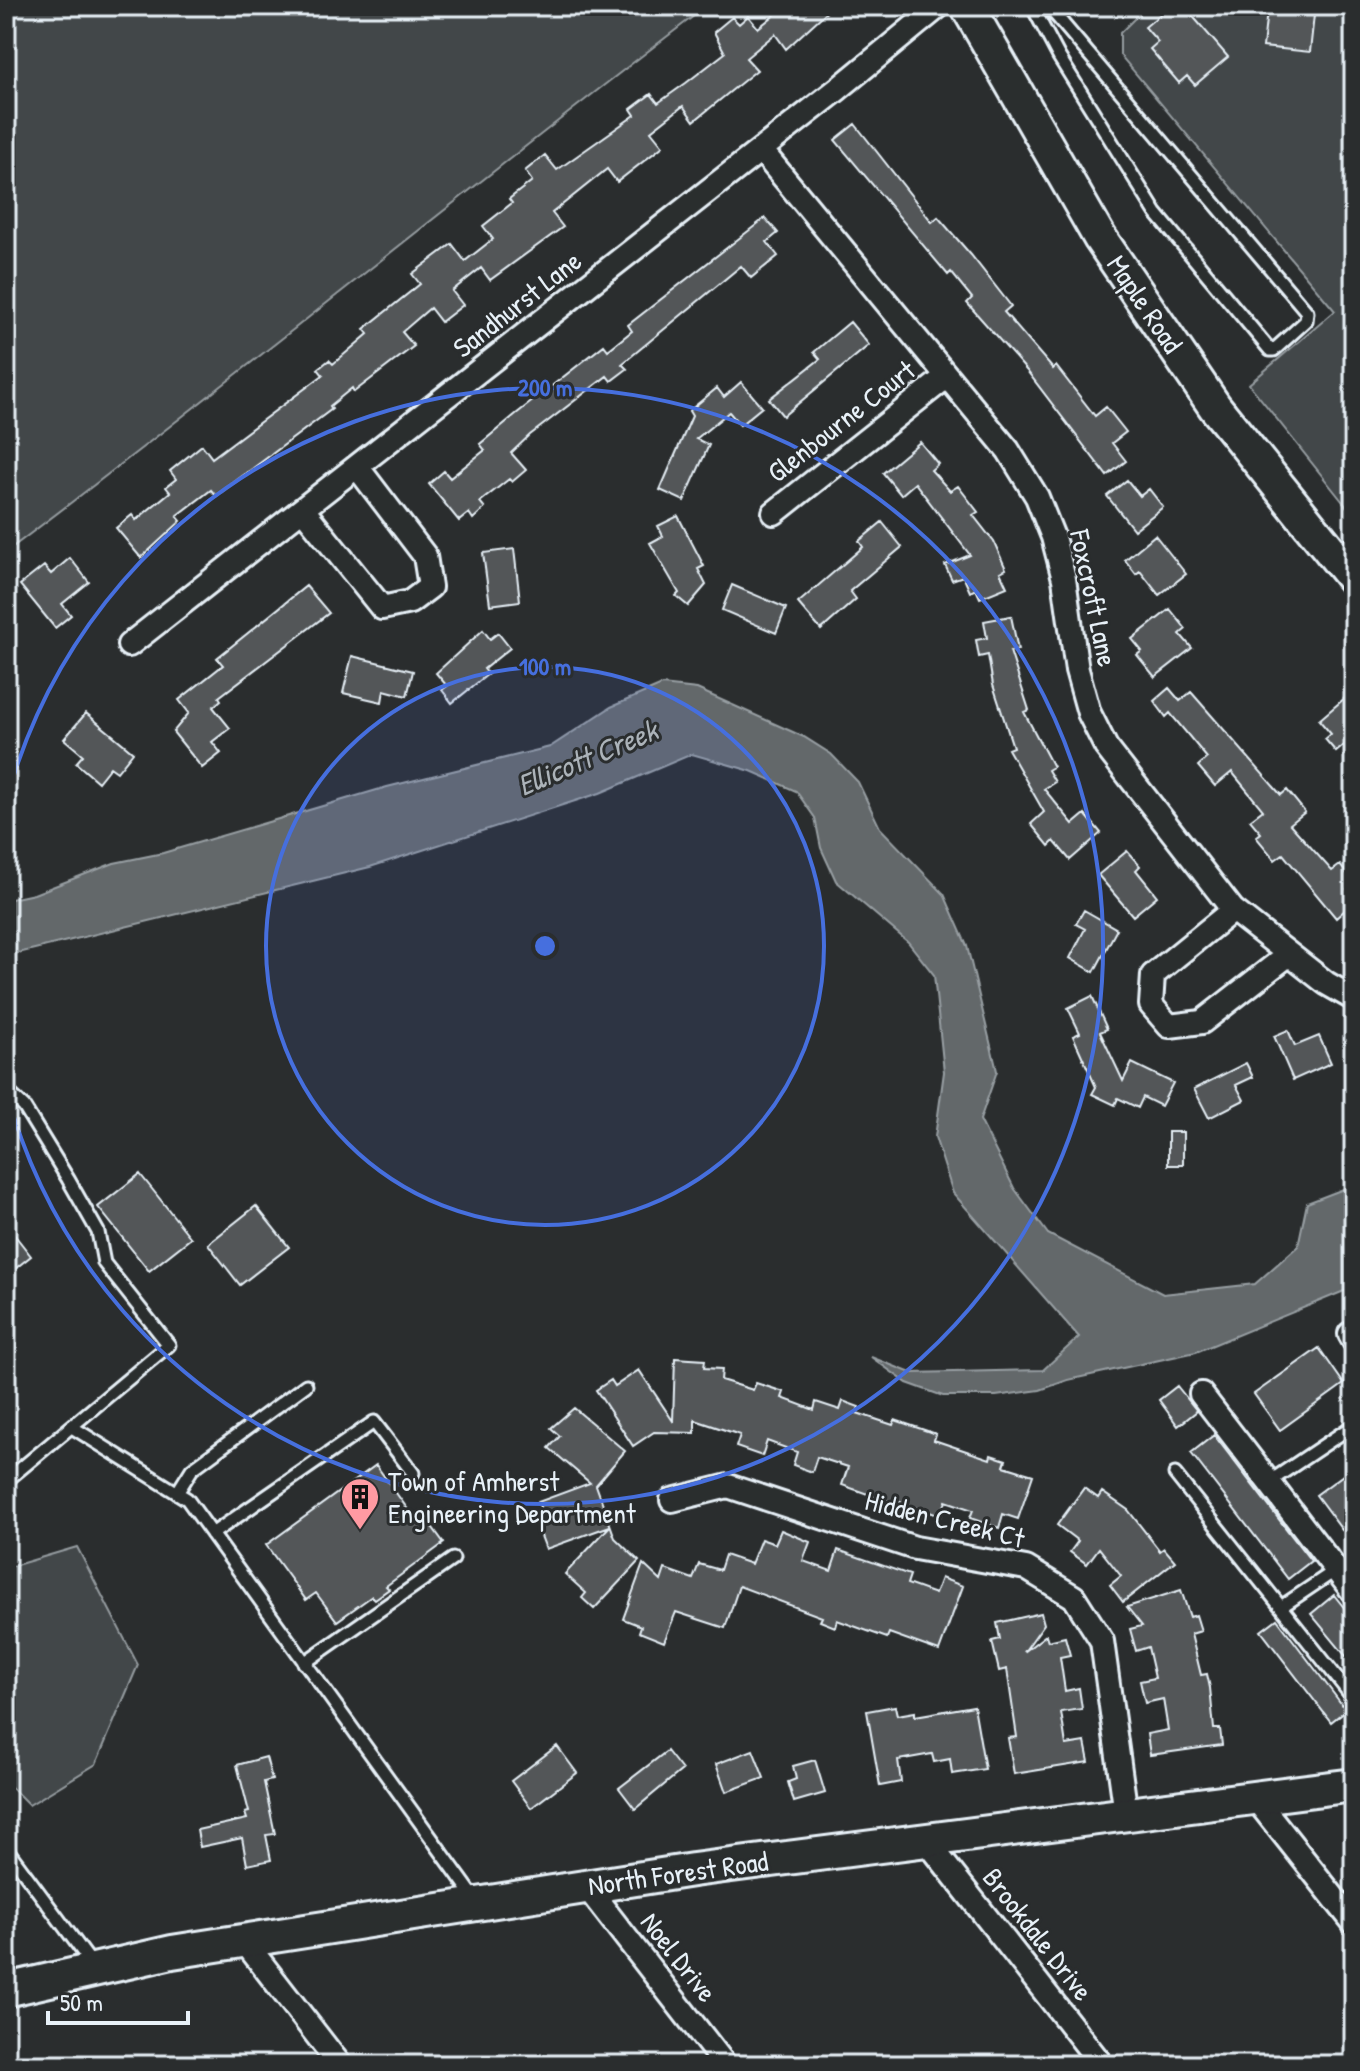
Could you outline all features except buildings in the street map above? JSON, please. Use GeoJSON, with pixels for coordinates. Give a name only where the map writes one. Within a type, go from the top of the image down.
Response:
{"type":"FeatureCollection","features":[{"type":"Feature","properties":{"kind":"street","name":"Sandhurst Lane"},"geometry":{"type":"LineString","coordinates":[[129,645],[304,511],[939,6]]}},
{"type":"Feature","properties":{"kind":"street","name":"Maple Road"},"geometry":{"type":"LineString","coordinates":[[967,6],[1100,238],[1197,381],[1354,580]]}},
{"type":"Feature","properties":{"kind":"street","name":"Foxcroft Lane"},"geometry":{"type":"LineString","coordinates":[[761,150],[1008,450],[1037,497],[1053,537],[1064,579],[1077,670],[1089,713],[1106,747],[1233,910],[1288,955],[1354,999]]}},
{"type":"Feature","properties":{"kind":"street","name":"Glenbourne Court"},"geometry":{"type":"LineString","coordinates":[[774,513],[946,377]]}},
{"type":"Feature","properties":{"kind":"street"},"geometry":{"type":"LineString","coordinates":[[304,511],[382,608],[410,602],[430,587],[425,556],[358,468]]}},
{"type":"Feature","properties":{"kind":"street"},"geometry":{"type":"LineString","coordinates":[[1233,910],[1153,975],[1151,1005],[1169,1026],[1202,1022],[1288,955]]}},
{"type":"Feature","properties":{"kind":"street"},"geometry":{"type":"LineString","coordinates":[[1201,1394],[1354,1593]]}},
{"type":"Feature","properties":{"kind":"street","name":"Hidden Creek Ct"},"geometry":{"type":"LineString","coordinates":[[672,1500],[728,1486],[915,1548],[1026,1568],[1074,1597],[1102,1641],[1126,1814]]}},
{"type":"Feature","properties":{"kind":"street","name":"North Forest Road"},"geometry":{"type":"LineString","coordinates":[[6,1990],[96,1969],[244,1941],[586,1886],[1354,1785]]}},
{"type":"Feature","properties":{"kind":"street"},"geometry":{"type":"LineString","coordinates":[[1255,1798],[1354,1923]]}},
{"type":"Feature","properties":{"kind":"street","name":"Brookdale Drive"},"geometry":{"type":"LineString","coordinates":[[926,1840],[1102,2065]]}},
{"type":"Feature","properties":{"kind":"street","name":"Noel Drive"},"geometry":{"type":"LineString","coordinates":[[586,1886],[725,2065]]}},
{"type":"Feature","properties":{"kind":"street"},"geometry":{"type":"LineString","coordinates":[[244,1941],[340,2065]]}},
{"type":"Feature","properties":{"kind":"lane"},"geometry":{"type":"LineString","coordinates":[[1032,6],[1059,57],[1156,213],[1270,350],[1274,350],[1306,321],[1307,312],[1048,6]]}},
{"type":"Feature","properties":{"kind":"lane"},"geometry":{"type":"LineString","coordinates":[[6,1090],[24,1107],[68,1179],[98,1232],[104,1263],[169,1345],[6,1481]]}},
{"type":"Feature","properties":{"kind":"lane"},"geometry":{"type":"LineString","coordinates":[[177,1493],[192,1469],[306,1385]]}},
{"type":"Feature","properties":{"kind":"lane"},"geometry":{"type":"LineString","coordinates":[[212,1534],[374,1422],[413,1473]]}},
{"type":"Feature","properties":{"kind":"lane"},"geometry":{"type":"LineString","coordinates":[[1269,1482],[1354,1425]]}},
{"type":"Feature","properties":{"kind":"lane"},"geometry":{"type":"LineString","coordinates":[[72,1427],[187,1499],[479,1903]]}},
{"type":"Feature","properties":{"kind":"lane"},"geometry":{"type":"LineString","coordinates":[[1175,1474],[1354,1699]]}},
{"type":"Feature","properties":{"kind":"lane"},"geometry":{"type":"LineString","coordinates":[[304,1663],[453,1559]]}},
{"type":"Feature","properties":{"kind":"lane"},"geometry":{"type":"LineString","coordinates":[[1281,1607],[1336,1570]]}},
{"type":"Feature","properties":{"kind":"lane"},"geometry":{"type":"LineString","coordinates":[[6,1848],[96,1969]]}},
{"type":"Feature","properties":{"kind":"shaded area"},"geometry":{"type":"Polygon","coordinates":[[[6,6],[707,6],[6,552],[6,6]]]}},
{"type":"Feature","properties":{"kind":"shaded area"},"geometry":{"type":"Polygon","coordinates":[[[1147,6],[1354,6],[1354,516],[1249,384],[1335,311],[1120,55],[1120,33],[1147,6]]]}},
{"type":"Feature","properties":{"kind":"shaded area"},"geometry":{"type":"Polygon","coordinates":[[[77,1547],[138,1665],[96,1764],[29,1805],[6,1782],[6,1568],[77,1547]]]}},
{"type":"Feature","properties":{"kind":"water","name":"Ellicott Creek"},"geometry":{"type":"Polygon","coordinates":[[[662,685],[697,689],[804,737],[831,754],[858,782],[880,828],[944,894],[967,946],[997,1071],[980,1120],[1014,1188],[1048,1234],[1163,1294],[1255,1284],[1298,1246],[1307,1203],[1354,1185],[1354,1287],[1196,1352],[1068,1380],[1040,1390],[996,1396],[943,1396],[907,1383],[871,1357],[911,1373],[1043,1370],[1079,1337],[953,1193],[935,1137],[944,1072],[934,975],[908,942],[836,881],[821,848],[815,818],[796,791],[751,771],[692,754],[600,793],[370,867],[6,956],[6,900],[34,894],[114,863],[163,853],[387,787],[550,747],[611,707],[662,685]]]}},
{"type":"Feature","properties":{"kind":"place","name":"Town of Amherst Engineering Department"},"geometry":{"type":"Point","coordinates":[360,1531]}}]}
